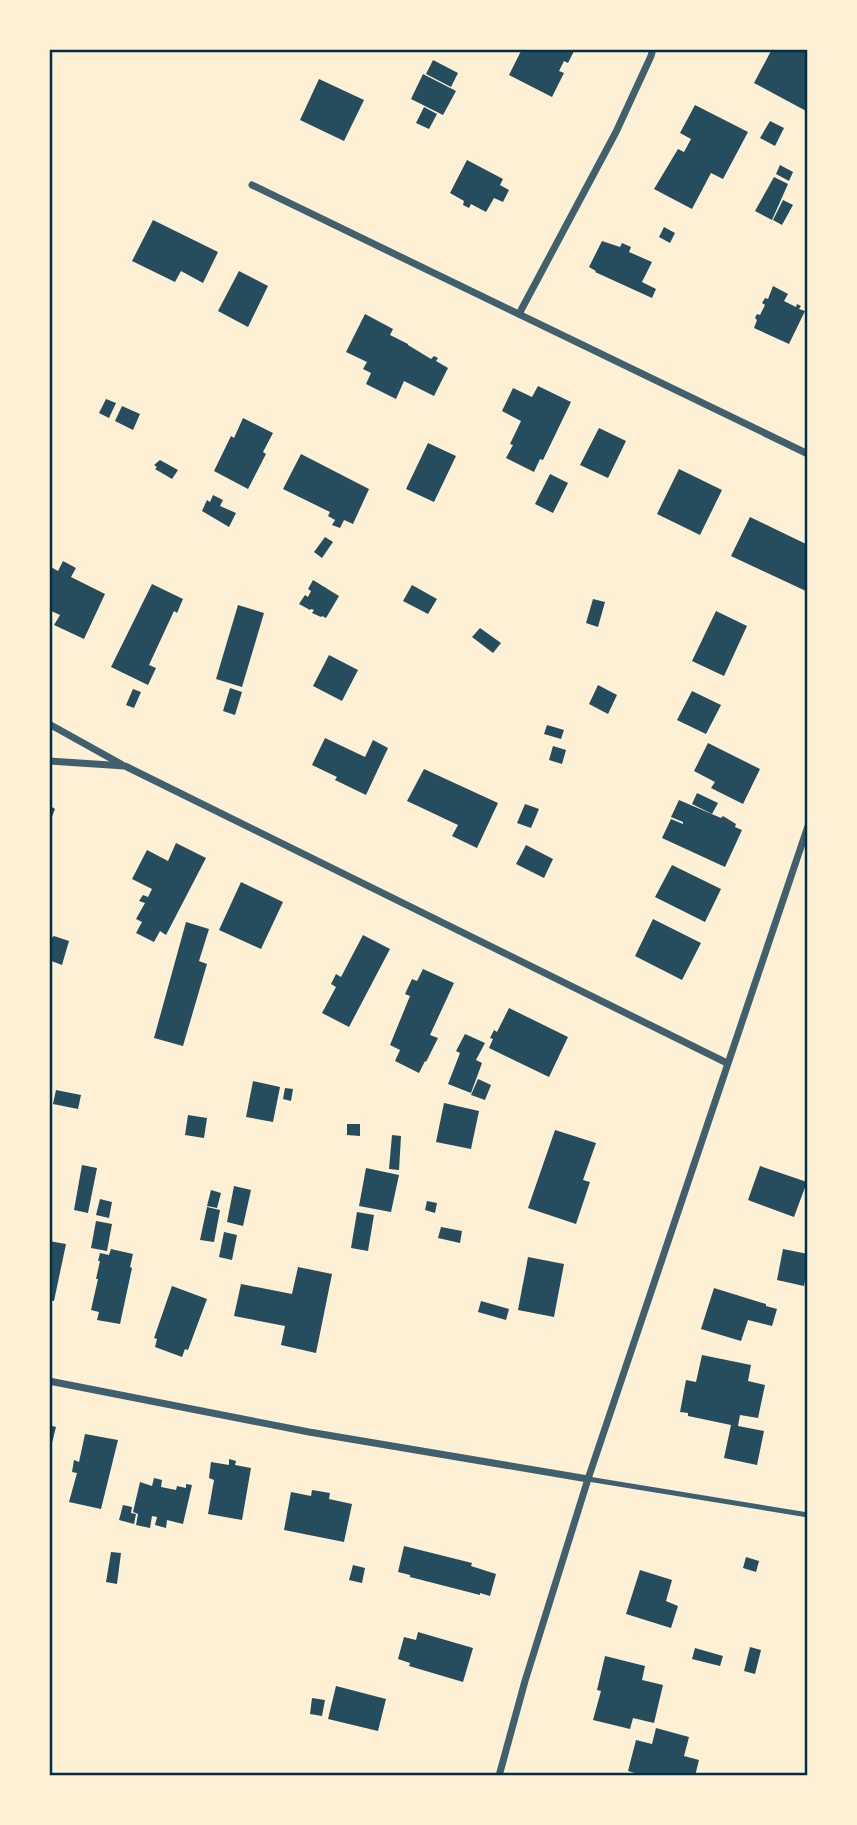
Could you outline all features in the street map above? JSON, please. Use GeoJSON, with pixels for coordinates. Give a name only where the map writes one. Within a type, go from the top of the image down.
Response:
{"type":"FeatureCollection","features":[{"type":"Feature","properties":{"kind":"street"},"geometry":{"type":"LineString","coordinates":[[519,314],[616,132],[653,49]]}},
{"type":"Feature","properties":{"kind":"street"},"geometry":{"type":"LineString","coordinates":[[252,185],[808,454]]}},
{"type":"Feature","properties":{"kind":"street"},"geometry":{"type":"LineString","coordinates":[[49,724],[125,766],[727,1063]]}},
{"type":"Feature","properties":{"kind":"street"},"geometry":{"type":"LineString","coordinates":[[49,761],[125,766]]}},
{"type":"Feature","properties":{"kind":"street"},"geometry":{"type":"LineString","coordinates":[[499,1776],[525,1681],[588,1479],[808,826]]}},
{"type":"Feature","properties":{"kind":"street"},"geometry":{"type":"LineString","coordinates":[[49,1381],[309,1432],[588,1479]]}},
{"type":"Feature","properties":{"kind":"lane"},"geometry":{"type":"LineString","coordinates":[[588,1479],[808,1515]]}},
{"type":"Feature","properties":{"kind":"building"},"geometry":{"type":"Polygon","coordinates":[[[522,49],[575,49],[568,63],[564,61],[559,71],[564,73],[552,97],[509,75],[522,49]]]}},
{"type":"Feature","properties":{"kind":"building"},"geometry":{"type":"Polygon","coordinates":[[[772,49],[808,51],[808,112],[754,83],[772,49]]]}},
{"type":"Feature","properties":{"kind":"building"},"geometry":{"type":"Polygon","coordinates":[[[433,60],[458,73],[451,87],[426,74],[433,60]]]}},
{"type":"Feature","properties":{"kind":"building"},"geometry":{"type":"Polygon","coordinates":[[[423,74],[456,91],[443,115],[411,99],[423,74]]]}},
{"type":"Feature","properties":{"kind":"building"},"geometry":{"type":"Polygon","coordinates":[[[319,79],[364,100],[344,141],[300,120],[319,79]]]}},
{"type":"Feature","properties":{"kind":"building"},"geometry":{"type":"Polygon","coordinates":[[[695,105],[748,132],[723,179],[711,173],[692,209],[654,189],[678,149],[684,152],[691,139],[680,133],[695,105]]]}},
{"type":"Feature","properties":{"kind":"building"},"geometry":{"type":"Polygon","coordinates":[[[424,107],[437,114],[429,129],[416,123],[424,107]]]}},
{"type":"Feature","properties":{"kind":"building"},"geometry":{"type":"Polygon","coordinates":[[[770,121],[784,128],[775,146],[760,138],[770,121]]]}},
{"type":"Feature","properties":{"kind":"building"},"geometry":{"type":"Polygon","coordinates":[[[467,160],[503,179],[500,185],[509,190],[503,202],[494,198],[486,212],[471,204],[469,208],[463,205],[464,201],[450,193],[467,160]]]}},
{"type":"Feature","properties":{"kind":"building"},"geometry":{"type":"Polygon","coordinates":[[[780,165],[793,172],[789,181],[776,174],[780,165]]]}},
{"type":"Feature","properties":{"kind":"building"},"geometry":{"type":"Polygon","coordinates":[[[774,177],[788,184],[772,220],[755,211],[774,177]]]}},
{"type":"Feature","properties":{"kind":"building"},"geometry":{"type":"Polygon","coordinates":[[[783,200],[793,205],[782,225],[773,220],[783,200]]]}},
{"type":"Feature","properties":{"kind":"building"},"geometry":{"type":"Polygon","coordinates":[[[153,220],[218,252],[203,283],[181,271],[175,282],[132,261],[153,220]]]}},
{"type":"Feature","properties":{"kind":"building"},"geometry":{"type":"Polygon","coordinates":[[[664,227],[675,233],[670,243],[659,237],[664,227]]]}},
{"type":"Feature","properties":{"kind":"building"},"geometry":{"type":"Polygon","coordinates":[[[602,241],[620,247],[622,243],[631,247],[629,252],[652,262],[642,282],[656,289],[652,298],[589,267],[602,241]]]}},
{"type":"Feature","properties":{"kind":"building"},"geometry":{"type":"Polygon","coordinates":[[[239,271],[268,286],[248,327],[218,311],[239,271]]]}},
{"type":"Feature","properties":{"kind":"building"},"geometry":{"type":"Polygon","coordinates":[[[773,286],[788,294],[784,301],[796,307],[797,304],[801,306],[799,309],[805,311],[789,344],[754,328],[757,320],[755,318],[757,314],[760,315],[765,305],[762,303],[765,298],[768,299],[773,286]]]}},
{"type":"Feature","properties":{"kind":"building"},"geometry":{"type":"Polygon","coordinates":[[[365,314],[393,329],[390,335],[431,359],[434,356],[438,358],[436,361],[448,368],[434,396],[404,381],[396,399],[366,384],[371,373],[363,369],[367,362],[346,352],[365,314]]]}},
{"type":"Feature","properties":{"kind":"building"},"geometry":{"type":"Polygon","coordinates":[[[538,386],[571,402],[543,460],[540,459],[534,472],[506,458],[521,421],[502,411],[513,388],[532,397],[538,386]]]}},
{"type":"Feature","properties":{"kind":"building"},"geometry":{"type":"Polygon","coordinates":[[[106,399],[116,403],[109,418],[99,413],[106,399]]]}},
{"type":"Feature","properties":{"kind":"building"},"geometry":{"type":"Polygon","coordinates":[[[122,406],[140,414],[133,430],[115,421],[122,406]]]}},
{"type":"Feature","properties":{"kind":"building"},"geometry":{"type":"Polygon","coordinates":[[[243,418],[273,433],[263,452],[266,454],[248,489],[214,471],[243,418]]]}},
{"type":"Feature","properties":{"kind":"building"},"geometry":{"type":"Polygon","coordinates":[[[599,428],[626,441],[608,478],[580,465],[599,428]]]}},
{"type":"Feature","properties":{"kind":"building"},"geometry":{"type":"Polygon","coordinates":[[[428,443],[456,456],[434,502],[406,489],[428,443]]]}},
{"type":"Feature","properties":{"kind":"building"},"geometry":{"type":"Polygon","coordinates":[[[301,454],[369,489],[353,524],[344,520],[340,528],[332,525],[335,520],[328,516],[330,512],[283,489],[301,454]]]}},
{"type":"Feature","properties":{"kind":"building"},"geometry":{"type":"Polygon","coordinates":[[[160,460],[178,470],[172,479],[155,469],[157,467],[154,465],[160,460]]]}},
{"type":"Feature","properties":{"kind":"building"},"geometry":{"type":"Polygon","coordinates":[[[679,469],[722,490],[700,535],[657,514],[679,469]]]}},
{"type":"Feature","properties":{"kind":"building"},"geometry":{"type":"Polygon","coordinates":[[[550,474],[568,483],[553,513],[535,504],[550,474]]]}},
{"type":"Feature","properties":{"kind":"building"},"geometry":{"type":"Polygon","coordinates":[[[213,495],[223,500],[220,506],[236,513],[229,527],[202,511],[207,500],[210,502],[213,495]]]}},
{"type":"Feature","properties":{"kind":"building"},"geometry":{"type":"Polygon","coordinates":[[[750,517],[808,545],[808,592],[731,556],[750,517]]]}},
{"type":"Feature","properties":{"kind":"building"},"geometry":{"type":"Polygon","coordinates":[[[325,537],[333,542],[322,558],[314,552],[325,537]]]}},
{"type":"Feature","properties":{"kind":"building"},"geometry":{"type":"Polygon","coordinates":[[[63,561],[76,568],[71,577],[105,594],[84,639],[54,625],[60,615],[49,610],[49,566],[58,571],[63,561]]]}},
{"type":"Feature","properties":{"kind":"building"},"geometry":{"type":"Polygon","coordinates":[[[313,580],[339,596],[326,618],[299,604],[305,595],[308,597],[311,591],[308,589],[313,580]]]}},
{"type":"Feature","properties":{"kind":"building"},"geometry":{"type":"Polygon","coordinates":[[[152,584],[183,599],[177,613],[174,611],[149,665],[156,668],[148,685],[111,667],[152,584]]]}},
{"type":"Feature","properties":{"kind":"building"},"geometry":{"type":"Polygon","coordinates":[[[412,585],[437,599],[428,614],[403,601],[412,585]]]}},
{"type":"Feature","properties":{"kind":"building"},"geometry":{"type":"Polygon","coordinates":[[[593,599],[605,602],[598,627],[586,623],[593,599]]]}},
{"type":"Feature","properties":{"kind":"building"},"geometry":{"type":"Polygon","coordinates":[[[238,605],[264,613],[242,687],[216,679],[238,605]]]}},
{"type":"Feature","properties":{"kind":"building"},"geometry":{"type":"Polygon","coordinates":[[[716,611],[747,626],[724,676],[692,661],[716,611]]]}},
{"type":"Feature","properties":{"kind":"building"},"geometry":{"type":"Polygon","coordinates":[[[480,628],[501,643],[493,653],[472,637],[480,628]]]}},
{"type":"Feature","properties":{"kind":"building"},"geometry":{"type":"Polygon","coordinates":[[[329,655],[358,670],[342,701],[313,686],[329,655]]]}},
{"type":"Feature","properties":{"kind":"building"},"geometry":{"type":"Polygon","coordinates":[[[598,685],[617,695],[608,714],[589,704],[598,685]]]}},
{"type":"Feature","properties":{"kind":"building"},"geometry":{"type":"Polygon","coordinates":[[[230,688],[242,692],[235,715],[223,711],[230,688]]]}},
{"type":"Feature","properties":{"kind":"building"},"geometry":{"type":"Polygon","coordinates":[[[133,689],[141,692],[134,708],[126,705],[133,689]]]}},
{"type":"Feature","properties":{"kind":"building"},"geometry":{"type":"Polygon","coordinates":[[[692,691],[721,705],[706,734],[677,720],[692,691]]]}},
{"type":"Feature","properties":{"kind":"building"},"geometry":{"type":"Polygon","coordinates":[[[547,725],[564,730],[561,739],[544,734],[547,725]]]}},
{"type":"Feature","properties":{"kind":"building"},"geometry":{"type":"Polygon","coordinates":[[[325,738],[365,757],[373,740],[388,748],[366,795],[312,765],[325,738]]]}},
{"type":"Feature","properties":{"kind":"building"},"geometry":{"type":"Polygon","coordinates":[[[708,743],[760,769],[743,804],[711,788],[715,782],[694,771],[708,743]]]}},
{"type":"Feature","properties":{"kind":"building"},"geometry":{"type":"Polygon","coordinates":[[[553,746],[566,750],[562,764],[549,760],[553,746]]]}},
{"type":"Feature","properties":{"kind":"building"},"geometry":{"type":"Polygon","coordinates":[[[424,769],[498,803],[477,848],[452,836],[458,825],[407,801],[424,769]]]}},
{"type":"Feature","properties":{"kind":"building"},"geometry":{"type":"Polygon","coordinates":[[[697,793],[718,803],[712,814],[692,804],[697,793]]]}},
{"type":"Feature","properties":{"kind":"building"},"geometry":{"type":"Polygon","coordinates":[[[679,800],[721,818],[723,816],[742,830],[725,867],[662,838],[671,819],[683,824],[671,817],[679,800]]]}},
{"type":"Feature","properties":{"kind":"building"},"geometry":{"type":"Polygon","coordinates":[[[525,804],[539,809],[531,828],[517,823],[525,804]]]}},
{"type":"Feature","properties":{"kind":"building"},"geometry":{"type":"Polygon","coordinates":[[[49,805],[55,809],[49,824],[49,805]]]}},
{"type":"Feature","properties":{"kind":"building"},"geometry":{"type":"Polygon","coordinates":[[[176,843],[206,858],[166,935],[160,931],[154,942],[136,933],[142,922],[136,919],[145,903],[139,901],[143,895],[148,897],[152,889],[132,879],[147,850],[168,861],[176,843]]]}},
{"type":"Feature","properties":{"kind":"building"},"geometry":{"type":"Polygon","coordinates":[[[526,845],[553,859],[544,878],[516,864],[526,845]]]}},
{"type":"Feature","properties":{"kind":"building"},"geometry":{"type":"Polygon","coordinates":[[[672,865],[721,889],[705,922],[655,897],[672,865]]]}},
{"type":"Feature","properties":{"kind":"building"},"geometry":{"type":"Polygon","coordinates":[[[241,882],[283,902],[261,949],[219,930],[241,882]]]}},
{"type":"Feature","properties":{"kind":"building"},"geometry":{"type":"Polygon","coordinates":[[[653,919],[701,943],[682,980],[635,956],[653,919]]]}},
{"type":"Feature","properties":{"kind":"building"},"geometry":{"type":"Polygon","coordinates":[[[186,922],[209,929],[199,961],[207,964],[183,1046],[154,1038],[186,922]]]}},
{"type":"Feature","properties":{"kind":"building"},"geometry":{"type":"Polygon","coordinates":[[[363,935],[390,949],[349,1027],[322,1013],[336,987],[331,984],[336,974],[341,977],[363,935]]]}},
{"type":"Feature","properties":{"kind":"building"},"geometry":{"type":"Polygon","coordinates":[[[54,936],[69,941],[62,965],[49,960],[49,940],[54,936]]]}},
{"type":"Feature","properties":{"kind":"building"},"geometry":{"type":"Polygon","coordinates":[[[423,969],[454,983],[430,1035],[438,1038],[419,1073],[395,1061],[400,1050],[390,1045],[410,996],[405,994],[412,979],[417,981],[423,969]]]}},
{"type":"Feature","properties":{"kind":"building"},"geometry":{"type":"Polygon","coordinates":[[[509,1008],[568,1037],[549,1077],[489,1048],[494,1030],[497,1032],[509,1008]]]}},
{"type":"Feature","properties":{"kind":"building"},"geometry":{"type":"Polygon","coordinates":[[[465,1034],[485,1043],[476,1060],[482,1063],[471,1093],[448,1084],[460,1053],[456,1051],[465,1034]]]}},
{"type":"Feature","properties":{"kind":"building"},"geometry":{"type":"Polygon","coordinates":[[[478,1079],[491,1085],[485,1100],[471,1095],[478,1079]]]}},
{"type":"Feature","properties":{"kind":"building"},"geometry":{"type":"Polygon","coordinates":[[[253,1081],[280,1087],[273,1122],[246,1117],[253,1081]]]}},
{"type":"Feature","properties":{"kind":"building"},"geometry":{"type":"Polygon","coordinates":[[[285,1088],[293,1089],[291,1101],[283,1099],[285,1088]]]}},
{"type":"Feature","properties":{"kind":"building"},"geometry":{"type":"Polygon","coordinates":[[[56,1090],[81,1095],[78,1109],[53,1104],[56,1090]]]}},
{"type":"Feature","properties":{"kind":"building"},"geometry":{"type":"Polygon","coordinates":[[[444,1103],[479,1111],[471,1149],[436,1142],[444,1103]]]}},
{"type":"Feature","properties":{"kind":"building"},"geometry":{"type":"Polygon","coordinates":[[[188,1115],[207,1118],[204,1138],[185,1135],[188,1115]]]}},
{"type":"Feature","properties":{"kind":"building"},"geometry":{"type":"Polygon","coordinates":[[[347,1124],[360,1124],[360,1136],[347,1135],[347,1124]]]}},
{"type":"Feature","properties":{"kind":"building"},"geometry":{"type":"Polygon","coordinates":[[[555,1130],[596,1143],[583,1180],[590,1182],[576,1224],[528,1208],[555,1130]]]}},
{"type":"Feature","properties":{"kind":"building"},"geometry":{"type":"Polygon","coordinates":[[[392,1135],[401,1136],[399,1170],[389,1169],[392,1135]]]}},
{"type":"Feature","properties":{"kind":"building"},"geometry":{"type":"Polygon","coordinates":[[[82,1165],[97,1168],[88,1213],[74,1210],[82,1165]]]}},
{"type":"Feature","properties":{"kind":"building"},"geometry":{"type":"Polygon","coordinates":[[[760,1166],[807,1182],[794,1217],[748,1200],[760,1166]]]}},
{"type":"Feature","properties":{"kind":"building"},"geometry":{"type":"Polygon","coordinates":[[[366,1168],[399,1175],[391,1212],[359,1206],[366,1168]]]}},
{"type":"Feature","properties":{"kind":"building"},"geometry":{"type":"Polygon","coordinates":[[[234,1186],[251,1190],[243,1226],[227,1222],[234,1186]]]}},
{"type":"Feature","properties":{"kind":"building"},"geometry":{"type":"Polygon","coordinates":[[[211,1190],[221,1193],[217,1208],[207,1206],[211,1190]]]}},
{"type":"Feature","properties":{"kind":"building"},"geometry":{"type":"Polygon","coordinates":[[[100,1199],[112,1202],[109,1218],[96,1215],[100,1199]]]}},
{"type":"Feature","properties":{"kind":"building"},"geometry":{"type":"Polygon","coordinates":[[[427,1201],[437,1203],[435,1213],[425,1210],[427,1201]]]}},
{"type":"Feature","properties":{"kind":"building"},"geometry":{"type":"Polygon","coordinates":[[[207,1207],[220,1210],[214,1242],[200,1240],[207,1207]]]}},
{"type":"Feature","properties":{"kind":"building"},"geometry":{"type":"Polygon","coordinates":[[[357,1212],[374,1215],[368,1251],[351,1248],[357,1212]]]}},
{"type":"Feature","properties":{"kind":"building"},"geometry":{"type":"Polygon","coordinates":[[[96,1221],[112,1224],[107,1251],[91,1248],[96,1221]]]}},
{"type":"Feature","properties":{"kind":"building"},"geometry":{"type":"Polygon","coordinates":[[[441,1227],[462,1231],[460,1243],[438,1238],[441,1227]]]}},
{"type":"Feature","properties":{"kind":"building"},"geometry":{"type":"Polygon","coordinates":[[[224,1232],[237,1235],[232,1260],[219,1257],[224,1232]]]}},
{"type":"Feature","properties":{"kind":"building"},"geometry":{"type":"Polygon","coordinates":[[[49,1241],[66,1244],[54,1301],[49,1300],[49,1241]]]}},
{"type":"Feature","properties":{"kind":"building"},"geometry":{"type":"Polygon","coordinates":[[[111,1249],[133,1254],[120,1324],[97,1320],[99,1312],[91,1310],[100,1253],[109,1255],[111,1249]]]}},
{"type":"Feature","properties":{"kind":"building"},"geometry":{"type":"Polygon","coordinates":[[[783,1249],[808,1254],[804,1286],[777,1280],[783,1249]]]}},
{"type":"Feature","properties":{"kind":"building"},"geometry":{"type":"Polygon","coordinates":[[[528,1257],[564,1264],[554,1317],[518,1310],[528,1257]]]}},
{"type":"Feature","properties":{"kind":"building"},"geometry":{"type":"Polygon","coordinates":[[[298,1267],[332,1274],[316,1353],[281,1345],[285,1326],[234,1316],[241,1284],[292,1294],[298,1267]]]}},
{"type":"Feature","properties":{"kind":"building"},"geometry":{"type":"Polygon","coordinates":[[[172,1286],[207,1299],[188,1350],[185,1349],[182,1357],[155,1347],[157,1339],[154,1338],[172,1286]]]}},
{"type":"Feature","properties":{"kind":"building"},"geometry":{"type":"Polygon","coordinates":[[[714,1288],[777,1309],[772,1326],[748,1320],[741,1341],[701,1329],[714,1288]]]}},
{"type":"Feature","properties":{"kind":"building"},"geometry":{"type":"Polygon","coordinates":[[[481,1301],[509,1309],[506,1320],[478,1312],[481,1301]]]}},
{"type":"Feature","properties":{"kind":"building"},"geometry":{"type":"Polygon","coordinates":[[[702,1355],[751,1365],[748,1381],[765,1385],[758,1418],[740,1415],[738,1426],[764,1431],[757,1465],[724,1458],[731,1425],[680,1412],[686,1380],[696,1382],[702,1355]]]}},
{"type":"Feature","properties":{"kind":"building"},"geometry":{"type":"Polygon","coordinates":[[[49,1425],[56,1427],[50,1451],[49,1450],[49,1425]]]}},
{"type":"Feature","properties":{"kind":"building"},"geometry":{"type":"Polygon","coordinates":[[[85,1434],[118,1440],[101,1509],[69,1502],[77,1473],[72,1472],[74,1460],[79,1462],[85,1434]]]}},
{"type":"Feature","properties":{"kind":"building"},"geometry":{"type":"Polygon","coordinates":[[[229,1459],[236,1461],[235,1465],[251,1468],[242,1520],[208,1514],[214,1480],[209,1478],[211,1462],[229,1465],[229,1459]]]}},
{"type":"Feature","properties":{"kind":"building"},"geometry":{"type":"Polygon","coordinates":[[[154,1478],[162,1480],[161,1487],[176,1490],[177,1486],[186,1488],[186,1484],[192,1485],[183,1524],[167,1520],[166,1528],[155,1525],[157,1517],[152,1516],[150,1528],[136,1525],[138,1514],[133,1512],[140,1482],[152,1486],[154,1478]]]}},
{"type":"Feature","properties":{"kind":"building"},"geometry":{"type":"Polygon","coordinates":[[[312,1490],[330,1493],[329,1499],[352,1504],[344,1542],[284,1530],[291,1492],[311,1496],[312,1490]]]}},
{"type":"Feature","properties":{"kind":"building"},"geometry":{"type":"Polygon","coordinates":[[[123,1505],[132,1507],[131,1513],[136,1514],[134,1524],[119,1520],[123,1505]]]}},
{"type":"Feature","properties":{"kind":"building"},"geometry":{"type":"Polygon","coordinates":[[[404,1546],[472,1563],[471,1566],[496,1574],[490,1596],[398,1572],[404,1546]]]}},
{"type":"Feature","properties":{"kind":"building"},"geometry":{"type":"Polygon","coordinates":[[[111,1552],[121,1553],[117,1584],[106,1582],[111,1552]]]}},
{"type":"Feature","properties":{"kind":"building"},"geometry":{"type":"Polygon","coordinates":[[[746,1557],[759,1561],[756,1572],[743,1568],[746,1557]]]}},
{"type":"Feature","properties":{"kind":"building"},"geometry":{"type":"Polygon","coordinates":[[[353,1565],[365,1568],[362,1583],[349,1580],[353,1565]]]}},
{"type":"Feature","properties":{"kind":"building"},"geometry":{"type":"Polygon","coordinates":[[[640,1570],[672,1580],[666,1601],[678,1606],[671,1628],[626,1614],[640,1570]]]}},
{"type":"Feature","properties":{"kind":"building"},"geometry":{"type":"Polygon","coordinates":[[[418,1632],[473,1648],[463,1682],[409,1666],[410,1663],[398,1659],[404,1637],[416,1640],[418,1632]]]}},
{"type":"Feature","properties":{"kind":"building"},"geometry":{"type":"Polygon","coordinates":[[[750,1647],[761,1650],[755,1674],[744,1671],[750,1647]]]}},
{"type":"Feature","properties":{"kind":"building"},"geometry":{"type":"Polygon","coordinates":[[[695,1648],[723,1656],[720,1666],[692,1659],[695,1648]]]}},
{"type":"Feature","properties":{"kind":"building"},"geometry":{"type":"Polygon","coordinates":[[[605,1656],[645,1666],[642,1680],[663,1685],[654,1723],[633,1718],[630,1729],[593,1720],[601,1691],[597,1690],[605,1656]]]}},
{"type":"Feature","properties":{"kind":"building"},"geometry":{"type":"Polygon","coordinates":[[[336,1686],[386,1699],[378,1731],[328,1719],[336,1686]]]}},
{"type":"Feature","properties":{"kind":"building"},"geometry":{"type":"Polygon","coordinates":[[[312,1698],[325,1700],[322,1716],[310,1714],[312,1698]]]}},
{"type":"Feature","properties":{"kind":"building"},"geometry":{"type":"Polygon","coordinates":[[[656,1728],[689,1737],[684,1756],[699,1760],[695,1776],[645,1776],[628,1771],[636,1740],[652,1744],[656,1728]]]}}]}
